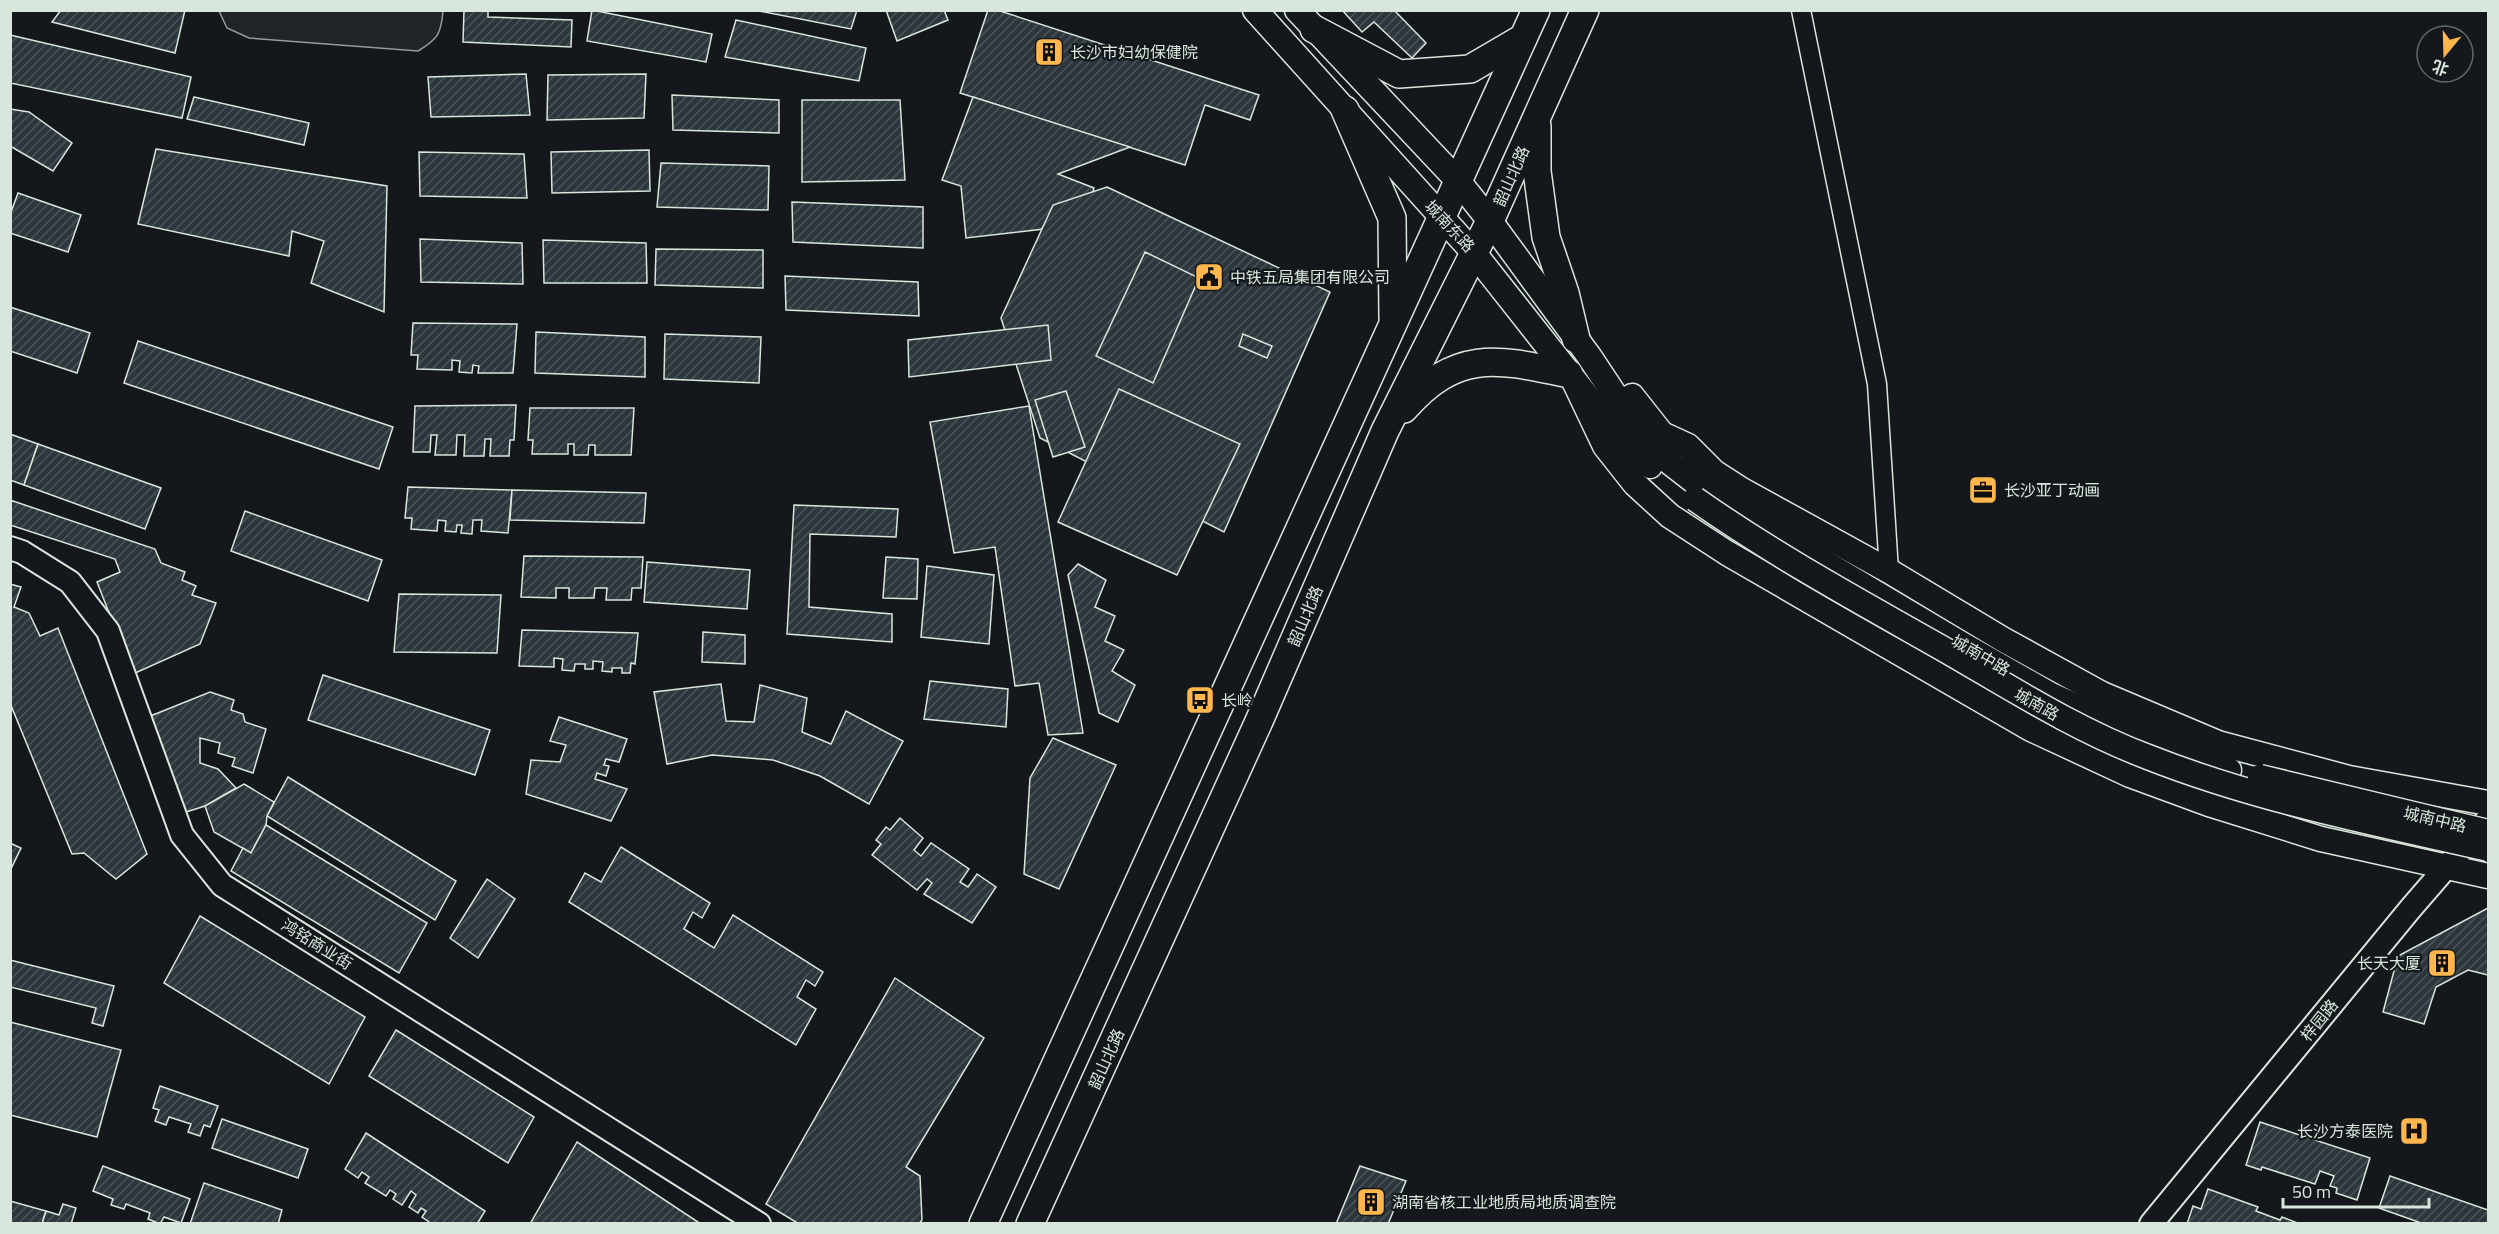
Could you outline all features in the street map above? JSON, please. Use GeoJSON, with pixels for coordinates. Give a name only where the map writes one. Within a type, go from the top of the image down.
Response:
{"type":"FeatureCollection","features":[{"type":"Feature","properties":{"kind":"main road","name":"城南东路"},"geometry":{"type":"LineString","coordinates":[[1256,10],[1474,253],[1571,377],[1640,447]]}},
{"type":"Feature","properties":{"kind":"main road"},"geometry":{"type":"LineString","coordinates":[[983,1224],[1536,10]]}},
{"type":"Feature","properties":{"kind":"main road","name":"韶山北路"},"geometry":{"type":"LineString","coordinates":[[1030,1224],[1260,719],[1385,431],[1490,221],[1585,10]]}},
{"type":"Feature","properties":{"kind":"main road","name":"城南东路"},"geometry":{"type":"LineString","coordinates":[[1306,20],[1459,182],[1490,221],[1583,347],[1640,447]]}},
{"type":"Feature","properties":{"kind":"main road"},"geometry":{"type":"LineString","coordinates":[[1306,20],[1400,74],[1470,69],[1523,38]]}},
{"type":"Feature","properties":{"kind":"main road"},"geometry":{"type":"LineString","coordinates":[[1344,110],[1392,218],[1393,326]]}},
{"type":"Feature","properties":{"kind":"main road"},"geometry":{"type":"LineString","coordinates":[[1539,113],[1536,133],[1537,171],[1545,229],[1583,347],[1634,399],[1662,434],[1688,447],[1714,472],[2102,694],[2218,743],[2349,778],[2488,803]]}},
{"type":"Feature","properties":{"kind":"main road"},"geometry":{"type":"LineString","coordinates":[[1385,431],[1418,393],[1451,370],[1471,363],[1491,361],[1513,363],[1571,377],[1605,446],[1635,484],[1670,516],[1727,553],[2031,729],[2130,775],[2209,804],[2321,839],[2488,876]]}},
{"type":"Feature","properties":{"kind":"main road","name":"城南中路"},"geometry":{"type":"LineString","coordinates":[[1640,447],[1713,496],[1960,643],[2051,695],[2096,717],[2229,770],[2488,832]]}},
{"type":"Feature","properties":{"kind":"main road","name":"城南路"},"geometry":{"type":"LineString","coordinates":[[1640,447],[1663,477],[1775,552],[2090,733],[2147,757],[2226,785],[2488,849]]}},
{"type":"Feature","properties":{"kind":"street"},"geometry":{"type":"LineString","coordinates":[[1801,10],[1876,384],[1889,571]]}},
{"type":"Feature","properties":{"kind":"street","name":"鸿铭商业街"},"geometry":{"type":"LineString","coordinates":[[10,548],[22,552],[70,582],[108,631],[182,835],[222,885],[759,1224]]}},
{"type":"Feature","properties":{"kind":"street","name":"梓园路"},"geometry":{"type":"LineString","coordinates":[[2151,1224],[2446,866],[2488,819]]}},
{"type":"Feature","properties":{"kind":"shaded area"},"geometry":{"type":"Polygon","coordinates":[[[219,10],[443,11],[437,35],[418,51],[249,38],[227,28],[219,10]]]}},
{"type":"Feature","properties":{"kind":"building"},"geometry":{"type":"Polygon","coordinates":[[[61,10],[185,10],[175,53],[52,22],[61,10]]]}},
{"type":"Feature","properties":{"kind":"building"},"geometry":{"type":"Polygon","coordinates":[[[464,10],[488,10],[488,17],[572,20],[571,47],[463,42],[464,10]]]}},
{"type":"Feature","properties":{"kind":"building"},"geometry":{"type":"Polygon","coordinates":[[[592,10],[712,34],[706,62],[587,41],[592,10]]]}},
{"type":"Feature","properties":{"kind":"building"},"geometry":{"type":"Polygon","coordinates":[[[754,10],[857,10],[851,29],[754,10]]]}},
{"type":"Feature","properties":{"kind":"building"},"geometry":{"type":"Polygon","coordinates":[[[886,10],[944,10],[948,20],[897,41],[886,10]]]}},
{"type":"Feature","properties":{"kind":"building","name":"长沙市妇幼保健院"},"geometry":{"type":"Polygon","coordinates":[[[988,10],[997,10],[1259,95],[1250,120],[1205,105],[1185,165],[960,93],[988,10]]]}},
{"type":"Feature","properties":{"kind":"building"},"geometry":{"type":"Polygon","coordinates":[[[1342,10],[1394,10],[1426,43],[1412,58],[1374,22],[1362,32],[1342,10]]]}},
{"type":"Feature","properties":{"kind":"building"},"geometry":{"type":"Polygon","coordinates":[[[736,20],[866,48],[859,81],[725,57],[736,20]]]}},
{"type":"Feature","properties":{"kind":"building"},"geometry":{"type":"Polygon","coordinates":[[[10,35],[191,77],[182,118],[10,83],[10,35]]]}},
{"type":"Feature","properties":{"kind":"building"},"geometry":{"type":"Polygon","coordinates":[[[526,74],[530,115],[431,117],[428,77],[526,74]]]}},
{"type":"Feature","properties":{"kind":"building"},"geometry":{"type":"Polygon","coordinates":[[[646,74],[644,118],[547,120],[548,75],[646,74]]]}},
{"type":"Feature","properties":{"kind":"building"},"geometry":{"type":"Polygon","coordinates":[[[672,95],[779,100],[779,133],[673,130],[672,95]]]}},
{"type":"Feature","properties":{"kind":"building"},"geometry":{"type":"Polygon","coordinates":[[[194,97],[309,123],[304,145],[187,119],[194,97]]]}},
{"type":"Feature","properties":{"kind":"building"},"geometry":{"type":"Polygon","coordinates":[[[973,97],[1130,147],[1058,174],[1094,188],[1085,214],[1062,207],[1061,227],[966,238],[961,186],[942,180],[973,97]]]}},
{"type":"Feature","properties":{"kind":"building"},"geometry":{"type":"Polygon","coordinates":[[[802,100],[900,100],[905,180],[802,182],[802,100]]]}},
{"type":"Feature","properties":{"kind":"building"},"geometry":{"type":"Polygon","coordinates":[[[10,109],[29,112],[72,143],[53,171],[10,146],[10,109]]]}},
{"type":"Feature","properties":{"kind":"building"},"geometry":{"type":"Polygon","coordinates":[[[156,149],[387,186],[384,312],[311,283],[324,241],[292,231],[289,256],[138,224],[156,149]]]}},
{"type":"Feature","properties":{"kind":"building"},"geometry":{"type":"Polygon","coordinates":[[[649,150],[650,191],[552,193],[551,152],[649,150]]]}},
{"type":"Feature","properties":{"kind":"building"},"geometry":{"type":"Polygon","coordinates":[[[419,152],[524,154],[527,198],[420,196],[419,152]]]}},
{"type":"Feature","properties":{"kind":"building"},"geometry":{"type":"Polygon","coordinates":[[[661,163],[769,166],[768,210],[657,207],[661,163]]]}},
{"type":"Feature","properties":{"kind":"building"},"geometry":{"type":"Polygon","coordinates":[[[1107,187],[1330,292],[1224,532],[1040,438],[1001,318],[1053,205],[1107,187]]]}},
{"type":"Feature","properties":{"kind":"building"},"geometry":{"type":"Polygon","coordinates":[[[18,193],[81,215],[68,252],[10,233],[10,215],[18,193]]]}},
{"type":"Feature","properties":{"kind":"building"},"geometry":{"type":"Polygon","coordinates":[[[792,202],[923,207],[923,248],[793,242],[792,202]]]}},
{"type":"Feature","properties":{"kind":"building"},"geometry":{"type":"Polygon","coordinates":[[[420,239],[522,243],[523,284],[421,282],[420,239]]]}},
{"type":"Feature","properties":{"kind":"building"},"geometry":{"type":"Polygon","coordinates":[[[543,240],[646,243],[647,283],[544,283],[543,240]]]}},
{"type":"Feature","properties":{"kind":"building"},"geometry":{"type":"Polygon","coordinates":[[[656,249],[763,250],[763,288],[655,285],[656,249]]]}},
{"type":"Feature","properties":{"kind":"building"},"geometry":{"type":"Polygon","coordinates":[[[1145,252],[1199,278],[1153,383],[1096,356],[1145,252]]]}},
{"type":"Feature","properties":{"kind":"building"},"geometry":{"type":"Polygon","coordinates":[[[785,276],[918,282],[919,316],[786,310],[785,276]]]}},
{"type":"Feature","properties":{"kind":"building"},"geometry":{"type":"Polygon","coordinates":[[[10,307],[90,333],[77,373],[10,351],[10,307]]]}},
{"type":"Feature","properties":{"kind":"building"},"geometry":{"type":"Polygon","coordinates":[[[413,323],[517,324],[513,373],[478,373],[479,366],[473,365],[472,373],[459,372],[460,361],[452,360],[452,370],[417,369],[418,355],[411,355],[413,323]]]}},
{"type":"Feature","properties":{"kind":"building"},"geometry":{"type":"Polygon","coordinates":[[[1048,325],[1051,360],[909,377],[908,340],[1048,325]]]}},
{"type":"Feature","properties":{"kind":"building"},"geometry":{"type":"Polygon","coordinates":[[[536,332],[645,337],[645,377],[535,373],[536,332]]]}},
{"type":"Feature","properties":{"kind":"building"},"geometry":{"type":"Polygon","coordinates":[[[665,334],[761,337],[759,383],[664,379],[665,334]]]}},
{"type":"Feature","properties":{"kind":"building"},"geometry":{"type":"Polygon","coordinates":[[[1243,334],[1272,346],[1267,358],[1239,346],[1243,334]]]}},
{"type":"Feature","properties":{"kind":"building"},"geometry":{"type":"Polygon","coordinates":[[[138,341],[393,427],[379,469],[124,383],[138,341]]]}},
{"type":"Feature","properties":{"kind":"building"},"geometry":{"type":"Polygon","coordinates":[[[1119,389],[1240,444],[1177,575],[1058,522],[1119,389]]]}},
{"type":"Feature","properties":{"kind":"building"},"geometry":{"type":"Polygon","coordinates":[[[1066,391],[1085,447],[1053,457],[1035,400],[1066,391]]]}},
{"type":"Feature","properties":{"kind":"building"},"geometry":{"type":"Polygon","coordinates":[[[516,405],[514,440],[510,440],[509,456],[490,456],[491,439],[485,439],[484,456],[464,456],[465,435],[457,435],[456,455],[435,455],[437,435],[431,435],[430,452],[413,452],[415,406],[516,405]]]}},
{"type":"Feature","properties":{"kind":"building"},"geometry":{"type":"Polygon","coordinates":[[[1029,406],[1083,733],[1048,735],[1039,683],[1015,686],[995,547],[954,553],[930,422],[1029,406]]]}},
{"type":"Feature","properties":{"kind":"building"},"geometry":{"type":"Polygon","coordinates":[[[530,408],[634,408],[631,455],[595,455],[595,445],[589,445],[588,455],[574,455],[574,444],[568,444],[568,454],[532,454],[533,440],[528,440],[530,408]]]}},
{"type":"Feature","properties":{"kind":"building"},"geometry":{"type":"Polygon","coordinates":[[[10,434],[38,444],[24,485],[10,480],[10,434]]]}},
{"type":"Feature","properties":{"kind":"building"},"geometry":{"type":"Polygon","coordinates":[[[38,444],[161,488],[145,529],[24,485],[38,444]]]}},
{"type":"Feature","properties":{"kind":"building"},"geometry":{"type":"Polygon","coordinates":[[[408,487],[512,490],[508,533],[481,531],[482,520],[473,520],[472,534],[461,533],[462,525],[457,525],[456,532],[445,531],[446,521],[438,520],[437,531],[411,529],[412,518],[405,518],[408,487]]]}},
{"type":"Feature","properties":{"kind":"building"},"geometry":{"type":"Polygon","coordinates":[[[512,490],[646,493],[644,523],[510,520],[512,490]]]}},
{"type":"Feature","properties":{"kind":"building"},"geometry":{"type":"Polygon","coordinates":[[[10,500],[155,549],[161,563],[185,572],[182,580],[196,586],[192,595],[216,603],[200,644],[133,674],[97,582],[120,572],[115,559],[10,525],[10,500]]]}},
{"type":"Feature","properties":{"kind":"building"},"geometry":{"type":"Polygon","coordinates":[[[794,505],[898,509],[896,537],[810,534],[809,607],[892,614],[892,642],[787,634],[794,505]]]}},
{"type":"Feature","properties":{"kind":"building"},"geometry":{"type":"Polygon","coordinates":[[[245,511],[382,560],[368,601],[231,551],[245,511]]]}},
{"type":"Feature","properties":{"kind":"building"},"geometry":{"type":"Polygon","coordinates":[[[524,556],[643,557],[641,588],[632,588],[631,600],[606,600],[607,588],[595,588],[594,598],[569,598],[569,588],[556,588],[556,598],[521,597],[524,556]]]}},
{"type":"Feature","properties":{"kind":"building"},"geometry":{"type":"Polygon","coordinates":[[[886,557],[918,559],[917,599],[883,598],[886,557]]]}},
{"type":"Feature","properties":{"kind":"building"},"geometry":{"type":"Polygon","coordinates":[[[647,562],[750,570],[747,609],[644,602],[647,562]]]}},
{"type":"Feature","properties":{"kind":"building"},"geometry":{"type":"Polygon","coordinates":[[[1078,564],[1106,580],[1095,607],[1115,616],[1105,641],[1124,650],[1112,671],[1135,685],[1118,722],[1099,713],[1068,575],[1078,564]]]}},
{"type":"Feature","properties":{"kind":"building"},"geometry":{"type":"Polygon","coordinates":[[[927,566],[994,575],[989,644],[921,637],[927,566]]]}},
{"type":"Feature","properties":{"kind":"building"},"geometry":{"type":"Polygon","coordinates":[[[10,584],[21,587],[14,607],[29,613],[40,636],[58,628],[147,854],[116,879],[84,853],[72,854],[10,703],[10,584]]]}},
{"type":"Feature","properties":{"kind":"building"},"geometry":{"type":"Polygon","coordinates":[[[399,594],[501,595],[497,653],[394,652],[399,594]]]}},
{"type":"Feature","properties":{"kind":"building"},"geometry":{"type":"Polygon","coordinates":[[[522,630],[638,633],[635,664],[631,663],[630,673],[622,673],[622,668],[612,668],[612,672],[602,671],[603,662],[593,661],[593,669],[585,669],[585,664],[575,664],[574,671],[562,670],[563,659],[554,658],[554,667],[519,666],[522,630]]]}},
{"type":"Feature","properties":{"kind":"building"},"geometry":{"type":"Polygon","coordinates":[[[703,632],[745,635],[745,664],[702,662],[703,632]]]}},
{"type":"Feature","properties":{"kind":"building"},"geometry":{"type":"Polygon","coordinates":[[[323,675],[490,730],[475,775],[308,720],[323,675]]]}},
{"type":"Feature","properties":{"kind":"building"},"geometry":{"type":"Polygon","coordinates":[[[930,681],[1008,689],[1006,727],[924,719],[930,681]]]}},
{"type":"Feature","properties":{"kind":"building"},"geometry":{"type":"Polygon","coordinates":[[[721,684],[726,721],[754,722],[760,685],[807,698],[802,732],[831,744],[846,711],[903,741],[869,804],[820,776],[773,760],[712,755],[667,764],[654,692],[721,684]]]}},
{"type":"Feature","properties":{"kind":"building"},"geometry":{"type":"Polygon","coordinates":[[[210,692],[234,700],[231,710],[243,714],[245,722],[266,729],[253,773],[232,766],[235,758],[218,753],[220,743],[200,738],[200,763],[218,769],[236,788],[205,806],[186,812],[148,717],[210,692]]]}},
{"type":"Feature","properties":{"kind":"building"},"geometry":{"type":"Polygon","coordinates":[[[559,717],[627,739],[619,762],[606,759],[604,765],[609,766],[606,776],[597,773],[595,779],[627,789],[611,821],[526,794],[531,760],[560,762],[566,745],[550,741],[559,717]]]}},
{"type":"Feature","properties":{"kind":"building"},"geometry":{"type":"Polygon","coordinates":[[[1053,738],[1116,765],[1059,889],[1024,874],[1030,778],[1053,738]]]}},
{"type":"Feature","properties":{"kind":"building"},"geometry":{"type":"Polygon","coordinates":[[[288,777],[456,881],[435,920],[267,816],[288,777]]]}},
{"type":"Feature","properties":{"kind":"building"},"geometry":{"type":"Polygon","coordinates":[[[244,784],[274,802],[267,816],[266,825],[251,853],[214,832],[205,806],[244,784]]]}},
{"type":"Feature","properties":{"kind":"building"},"geometry":{"type":"Polygon","coordinates":[[[900,818],[923,838],[914,850],[921,856],[931,843],[969,869],[960,882],[968,887],[977,874],[996,887],[972,923],[924,894],[932,883],[927,879],[917,890],[872,855],[881,844],[876,840],[886,827],[890,830],[900,818]]]}},
{"type":"Feature","properties":{"kind":"building"},"geometry":{"type":"Polygon","coordinates":[[[266,825],[427,923],[399,973],[231,871],[243,848],[251,853],[266,825]]]}},
{"type":"Feature","properties":{"kind":"building"},"geometry":{"type":"Polygon","coordinates":[[[10,843],[21,848],[10,871],[10,843]]]}},
{"type":"Feature","properties":{"kind":"building"},"geometry":{"type":"Polygon","coordinates":[[[621,847],[710,903],[702,918],[693,912],[684,929],[714,948],[733,915],[823,972],[815,986],[806,980],[797,997],[816,1009],[796,1045],[569,902],[585,873],[601,882],[621,847]]]}},
{"type":"Feature","properties":{"kind":"building"},"geometry":{"type":"Polygon","coordinates":[[[487,879],[515,899],[478,958],[450,938],[487,879]]]}},
{"type":"Feature","properties":{"kind":"building","name":"长天大厦"},"geometry":{"type":"Polygon","coordinates":[[[2488,908],[2488,975],[2468,970],[2436,987],[2424,1024],[2383,1012],[2398,956],[2488,908]]]}},
{"type":"Feature","properties":{"kind":"building"},"geometry":{"type":"Polygon","coordinates":[[[200,916],[365,1017],[329,1084],[164,983],[200,916]]]}},
{"type":"Feature","properties":{"kind":"building"},"geometry":{"type":"Polygon","coordinates":[[[10,960],[114,986],[103,1026],[92,1023],[96,1008],[10,987],[10,960]]]}},
{"type":"Feature","properties":{"kind":"building"},"geometry":{"type":"Polygon","coordinates":[[[895,978],[984,1038],[906,1167],[920,1176],[922,1220],[919,1224],[799,1224],[766,1204],[895,978]]]}},
{"type":"Feature","properties":{"kind":"building"},"geometry":{"type":"Polygon","coordinates":[[[10,1022],[121,1050],[97,1137],[10,1115],[10,1022]]]}},
{"type":"Feature","properties":{"kind":"building"},"geometry":{"type":"Polygon","coordinates":[[[396,1030],[534,1117],[508,1163],[369,1076],[396,1030]]]}},
{"type":"Feature","properties":{"kind":"building"},"geometry":{"type":"Polygon","coordinates":[[[160,1086],[218,1106],[210,1127],[204,1125],[200,1136],[188,1132],[191,1124],[169,1117],[166,1125],[155,1121],[159,1110],[153,1108],[160,1086]]]}},
{"type":"Feature","properties":{"kind":"building"},"geometry":{"type":"Polygon","coordinates":[[[222,1119],[308,1149],[298,1178],[212,1148],[222,1119]]]}},
{"type":"Feature","properties":{"kind":"building"},"geometry":{"type":"Polygon","coordinates":[[[2260,1122],[2370,1158],[2357,1200],[2336,1193],[2337,1188],[2330,1186],[2334,1176],[2320,1171],[2315,1184],[2262,1167],[2261,1170],[2246,1165],[2260,1122]]]}},
{"type":"Feature","properties":{"kind":"building"},"geometry":{"type":"Polygon","coordinates":[[[366,1133],[485,1211],[477,1224],[432,1224],[422,1217],[426,1211],[421,1208],[418,1213],[409,1207],[416,1195],[411,1191],[402,1205],[393,1199],[396,1194],[390,1190],[386,1196],[365,1183],[369,1177],[362,1172],[358,1178],[345,1169],[366,1133]]]}},
{"type":"Feature","properties":{"kind":"building"},"geometry":{"type":"Polygon","coordinates":[[[577,1142],[701,1224],[530,1224],[577,1142]]]}},
{"type":"Feature","properties":{"kind":"building"},"geometry":{"type":"Polygon","coordinates":[[[103,1166],[190,1199],[181,1223],[164,1217],[160,1224],[148,1219],[150,1213],[126,1204],[124,1209],[111,1205],[113,1199],[93,1191],[103,1166]]]}},
{"type":"Feature","properties":{"kind":"building","name":"湖南省核工业地质局地质调查院"},"geometry":{"type":"Polygon","coordinates":[[[1360,1166],[1406,1181],[1388,1224],[1336,1224],[1360,1166]]]}},
{"type":"Feature","properties":{"kind":"building"},"geometry":{"type":"Polygon","coordinates":[[[2390,1176],[2488,1210],[2488,1224],[2424,1224],[2379,1208],[2390,1176]]]}},
{"type":"Feature","properties":{"kind":"building"},"geometry":{"type":"Polygon","coordinates":[[[204,1183],[282,1210],[278,1224],[190,1224],[204,1183]]]}},
{"type":"Feature","properties":{"kind":"building"},"geometry":{"type":"Polygon","coordinates":[[[2208,1189],[2258,1207],[2256,1211],[2280,1220],[2282,1217],[2300,1224],[2187,1224],[2193,1206],[2201,1209],[2208,1189]]]}},
{"type":"Feature","properties":{"kind":"building"},"geometry":{"type":"Polygon","coordinates":[[[10,1201],[46,1211],[42,1224],[10,1224],[10,1201]]]}},
{"type":"Feature","properties":{"kind":"building"},"geometry":{"type":"Polygon","coordinates":[[[63,1204],[76,1208],[71,1224],[42,1224],[46,1211],[59,1215],[63,1204]]]}},
{"type":"Feature","properties":{"kind":"place","name":"长沙市妇幼保健院"},"geometry":{"type":"Point","coordinates":[1049,52]}},
{"type":"Feature","properties":{"kind":"place","name":"中铁五局集团有限公司"},"geometry":{"type":"Point","coordinates":[1209,277]}},
{"type":"Feature","properties":{"kind":"place","name":"长沙亚丁动画"},"geometry":{"type":"Point","coordinates":[1983,490]}},
{"type":"Feature","properties":{"kind":"place","name":"长岭"},"geometry":{"type":"Point","coordinates":[1200,700]}},
{"type":"Feature","properties":{"kind":"place","name":"长天大厦"},"geometry":{"type":"Point","coordinates":[2442,963]}},
{"type":"Feature","properties":{"kind":"place","name":"长沙方泰医院"},"geometry":{"type":"Point","coordinates":[2414,1131]}},
{"type":"Feature","properties":{"kind":"place","name":"湖南省核工业地质局地质调查院"},"geometry":{"type":"Point","coordinates":[1371,1202]}}]}
